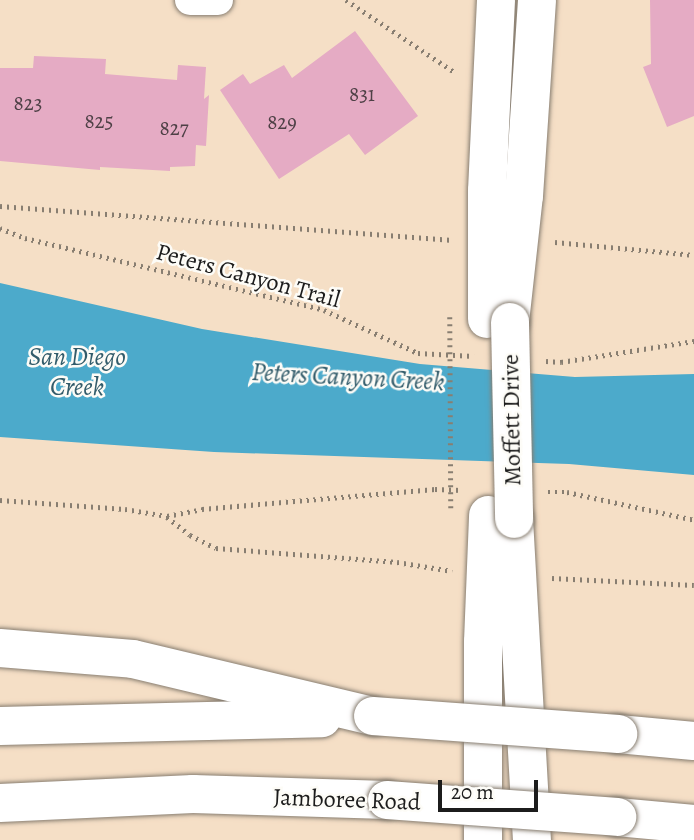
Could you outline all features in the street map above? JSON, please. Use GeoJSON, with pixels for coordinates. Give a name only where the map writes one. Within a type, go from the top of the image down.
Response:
{"type":"FeatureCollection","features":[{"type":"Feature","properties":{"kind":"main road","name":"Moffett Drive"},"geometry":{"type":"LineString","coordinates":[[483,840],[482,319],[496,0]]}},
{"type":"Feature","properties":{"kind":"main road","name":"Moffett Drive"},"geometry":{"type":"LineString","coordinates":[[482,319],[524,196],[537,0]]}},
{"type":"Feature","properties":{"kind":"main road","name":"Moffett Drive"},"geometry":{"type":"LineString","coordinates":[[482,509],[532,840]]}},
{"type":"Feature","properties":{"kind":"main road"},"geometry":{"type":"LineString","coordinates":[[0,649],[133,659],[373,716]]}},
{"type":"Feature","properties":{"kind":"main road"},"geometry":{"type":"LineString","coordinates":[[0,726],[373,716],[694,741]]}},
{"type":"Feature","properties":{"kind":"main road","name":"Jamboree Road"},"geometry":{"type":"LineString","coordinates":[[0,803],[193,794],[387,800],[694,824]]}},
{"type":"Feature","properties":{"kind":"street"},"geometry":{"type":"LineString","coordinates":[[190,0],[218,0]]}},
{"type":"Feature","properties":{"kind":"path"},"geometry":{"type":"LineString","coordinates":[[346,0],[460,76]]}},
{"type":"Feature","properties":{"kind":"path"},"geometry":{"type":"LineString","coordinates":[[0,206],[454,240]]}},
{"type":"Feature","properties":{"kind":"path","name":"Peters Canyon Trail"},"geometry":{"type":"LineString","coordinates":[[0,228],[25,238],[324,310],[418,353],[483,357]]}},
{"type":"Feature","properties":{"kind":"path"},"geometry":{"type":"LineString","coordinates":[[547,241],[694,255]]}},
{"type":"Feature","properties":{"kind":"path"},"geometry":{"type":"LineString","coordinates":[[0,500],[125,509],[167,516],[202,509],[435,489],[482,509],[482,319]]}},
{"type":"Feature","properties":{"kind":"path"},"geometry":{"type":"LineString","coordinates":[[535,360],[561,362],[694,341]]}},
{"type":"Feature","properties":{"kind":"path"},"geometry":{"type":"LineString","coordinates":[[541,492],[567,492],[694,520]]}},
{"type":"Feature","properties":{"kind":"path"},"geometry":{"type":"LineString","coordinates":[[167,516],[190,535],[216,548],[397,562],[451,571]]}},
{"type":"Feature","properties":{"kind":"path"},"geometry":{"type":"LineString","coordinates":[[540,578],[694,584]]}},
{"type":"Feature","properties":{"kind":"water","name":"San Diego Creek"},"geometry":{"type":"Polygon","coordinates":[[[0,283],[202,329],[420,364],[575,377],[694,374],[694,475],[569,464],[214,452],[0,437],[0,283]]]}},
{"type":"Feature","properties":{"kind":"building"},"geometry":{"type":"Polygon","coordinates":[[[650,0],[694,0],[694,116],[667,127],[643,67],[651,64],[650,0]]]}},
{"type":"Feature","properties":{"kind":"building"},"geometry":{"type":"Polygon","coordinates":[[[355,31],[418,116],[365,155],[349,134],[279,179],[220,90],[243,74],[250,84],[284,65],[292,78],[355,31]]]}},
{"type":"Feature","properties":{"kind":"building"},"geometry":{"type":"Polygon","coordinates":[[[34,56],[106,59],[105,74],[177,80],[178,65],[206,67],[204,99],[209,95],[206,146],[196,145],[195,166],[170,167],[170,171],[100,167],[100,170],[0,161],[0,68],[33,68],[34,56]]]}},
{"type":"Feature","properties":{"kind":"water label","name":"Peters Canyon Creek"},"geometry":{"type":"Point","coordinates":[348,377]}}]}
